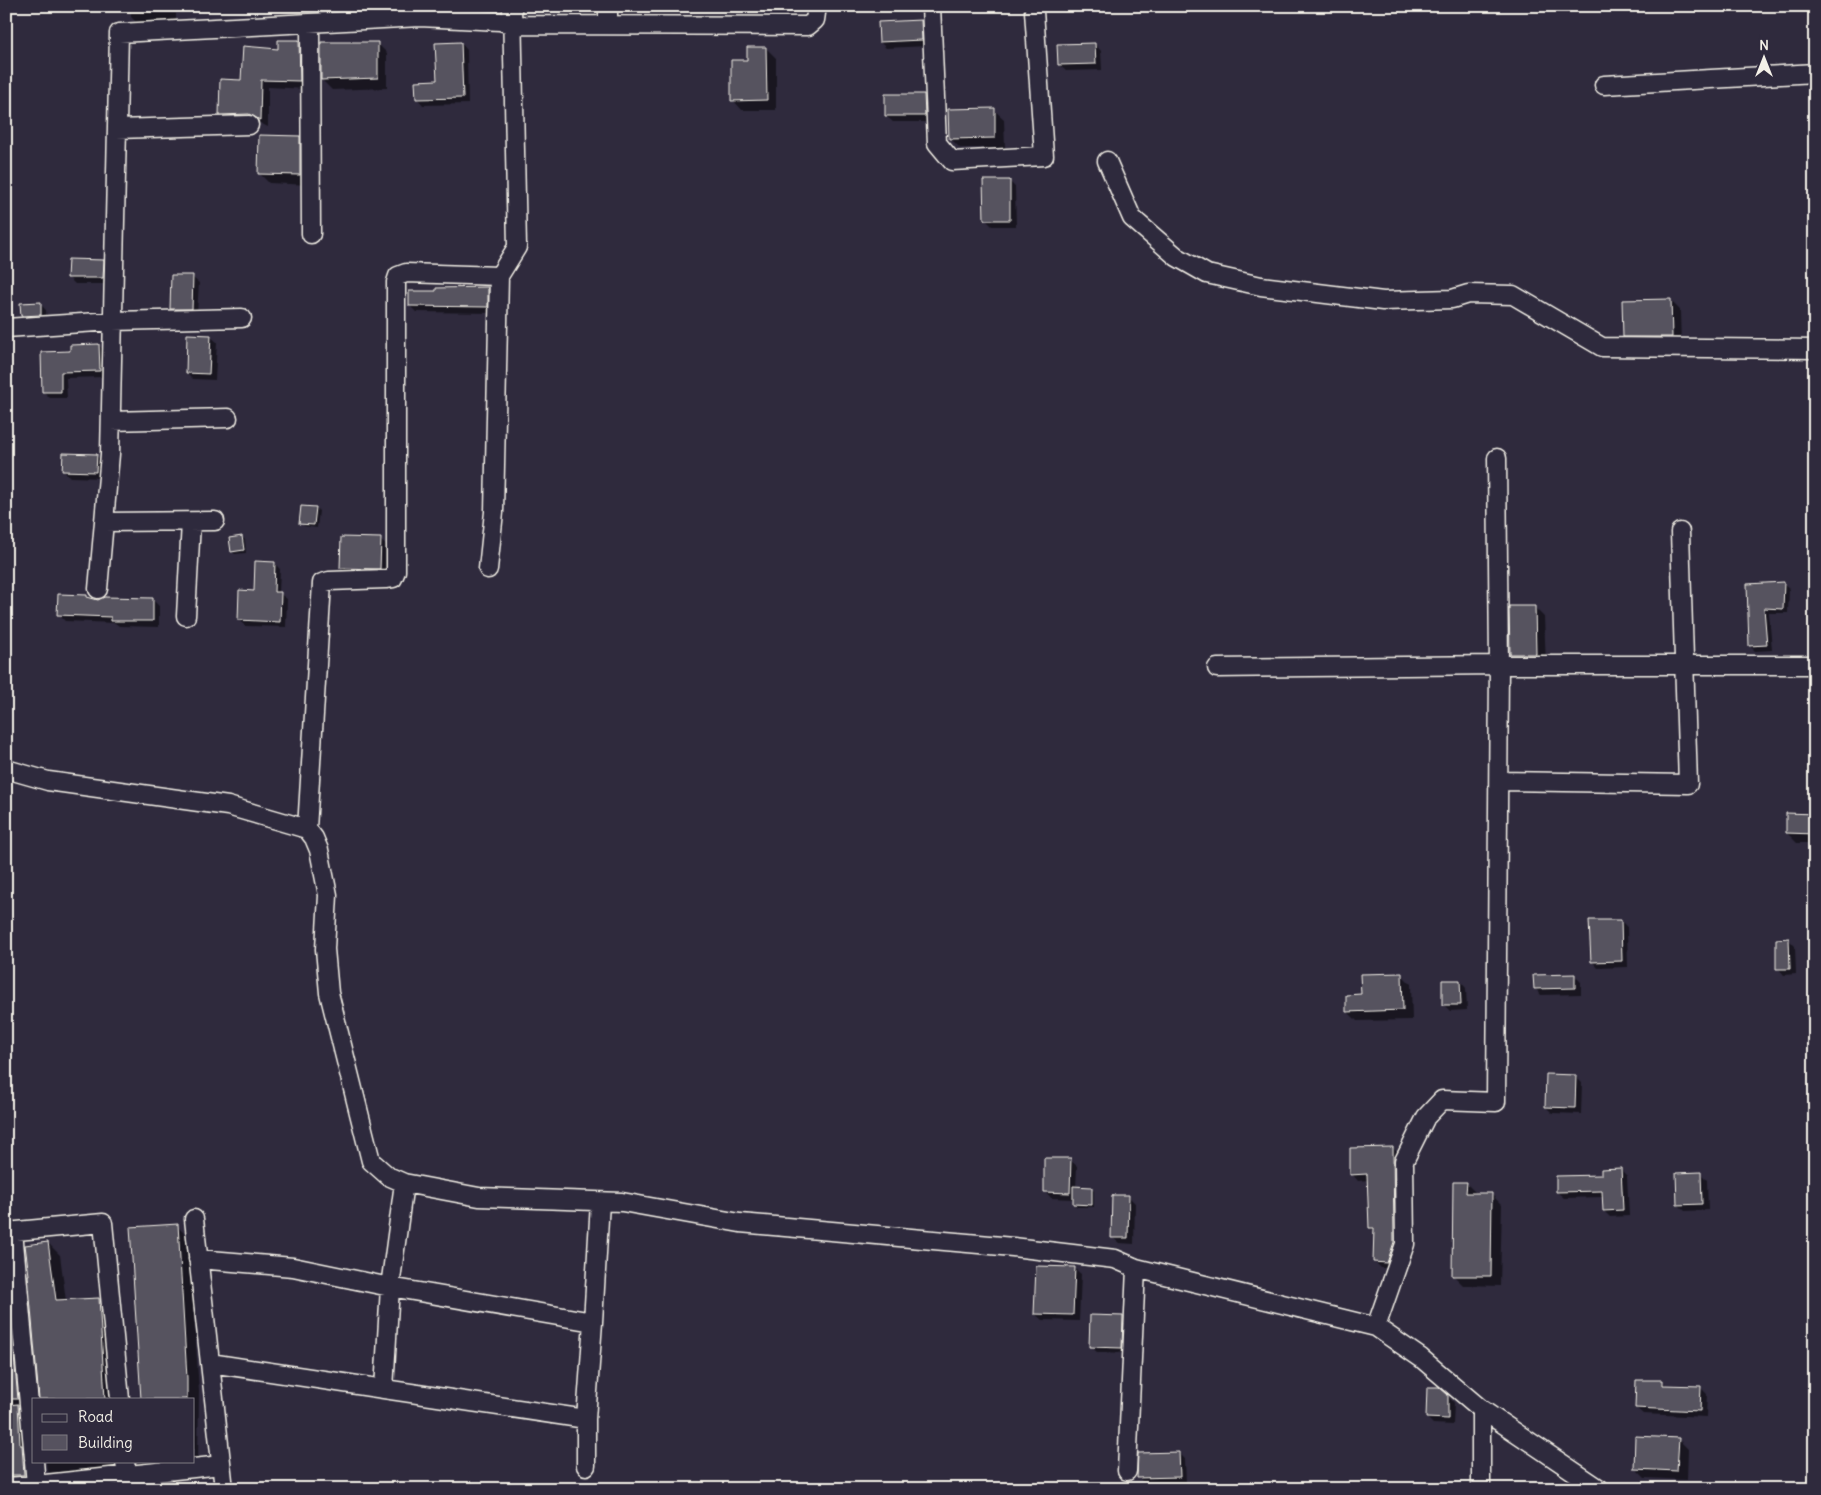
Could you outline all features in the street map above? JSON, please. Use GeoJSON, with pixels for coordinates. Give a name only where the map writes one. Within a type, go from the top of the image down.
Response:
{"type":"FeatureCollection","features":[{"type":"Feature","properties":{"kind":"street"},"geometry":{"type":"LineString","coordinates":[[488,569],[494,512],[499,276],[517,247],[512,6]]}},
{"type":"Feature","properties":{"kind":"street"},"geometry":{"type":"LineString","coordinates":[[608,6],[608,25]]}},
{"type":"Feature","properties":{"kind":"street"},"geometry":{"type":"LineString","coordinates":[[98,589],[110,454],[119,32],[420,18],[500,21],[513,25],[808,26],[815,20],[817,6]]}},
{"type":"Feature","properties":{"kind":"street"},"geometry":{"type":"LineString","coordinates":[[931,6],[937,143],[952,161],[1044,156],[1034,11]]}},
{"type":"Feature","properties":{"kind":"street"},"geometry":{"type":"LineString","coordinates":[[310,24],[311,234]]}},
{"type":"Feature","properties":{"kind":"street"},"geometry":{"type":"LineString","coordinates":[[1604,85],[1815,73]]}},
{"type":"Feature","properties":{"kind":"street"},"geometry":{"type":"LineString","coordinates":[[117,129],[249,125]]}},
{"type":"Feature","properties":{"kind":"street"},"geometry":{"type":"LineString","coordinates":[[1108,161],[1132,218],[1176,257],[1207,274],[1261,286],[1382,302],[1452,298],[1468,294],[1513,295],[1602,347],[1815,349]]}},
{"type":"Feature","properties":{"kind":"street"},"geometry":{"type":"LineString","coordinates":[[307,829],[322,583],[329,581],[393,578],[396,571],[396,282],[398,276],[406,273],[499,276]]}},
{"type":"Feature","properties":{"kind":"street"},"geometry":{"type":"LineString","coordinates":[[6,328],[113,321],[242,318]]}},
{"type":"Feature","properties":{"kind":"street"},"geometry":{"type":"LineString","coordinates":[[111,421],[228,418]]}},
{"type":"Feature","properties":{"kind":"street"},"geometry":{"type":"LineString","coordinates":[[1376,1326],[1406,1244],[1404,1161],[1426,1117],[1442,1100],[1496,1102],[1499,665],[1497,458]]}},
{"type":"Feature","properties":{"kind":"street"},"geometry":{"type":"LineString","coordinates":[[104,522],[215,521]]}},
{"type":"Feature","properties":{"kind":"street"},"geometry":{"type":"LineString","coordinates":[[186,616],[191,522]]}},
{"type":"Feature","properties":{"kind":"street"},"geometry":{"type":"LineString","coordinates":[[1498,781],[1688,784],[1680,532]]}},
{"type":"Feature","properties":{"kind":"street"},"geometry":{"type":"LineString","coordinates":[[1217,668],[1499,665],[1815,665]]}},
{"type":"Feature","properties":{"kind":"street"},"geometry":{"type":"LineString","coordinates":[[6,770],[48,781],[228,806],[307,829],[314,838],[319,850],[328,895],[325,949],[328,993],[372,1161],[388,1176],[404,1183],[479,1197],[622,1202],[740,1223],[1013,1247],[1115,1259],[1136,1268],[1376,1326],[1421,1358],[1481,1409],[1600,1489]]}},
{"type":"Feature","properties":{"kind":"street"},"geometry":{"type":"LineString","coordinates":[[384,1389],[390,1287],[404,1183]]}},
{"type":"Feature","properties":{"kind":"street"},"geometry":{"type":"LineString","coordinates":[[586,1466],[586,1419],[600,1202]]}},
{"type":"Feature","properties":{"kind":"street"},"geometry":{"type":"LineString","coordinates":[[194,1219],[224,1489]]}},
{"type":"Feature","properties":{"kind":"street"},"geometry":{"type":"LineString","coordinates":[[32,1441],[10,1231],[103,1223],[120,1398]]}},
{"type":"Feature","properties":{"kind":"street"},"geometry":{"type":"LineString","coordinates":[[198,1259],[293,1267],[390,1287],[593,1322]]}},
{"type":"Feature","properties":{"kind":"street"},"geometry":{"type":"LineString","coordinates":[[1127,1471],[1136,1268]]}},
{"type":"Feature","properties":{"kind":"street"},"geometry":{"type":"LineString","coordinates":[[210,1363],[586,1419]]}},
{"type":"Feature","properties":{"kind":"street"},"geometry":{"type":"LineString","coordinates":[[1481,1409],[1481,1489]]}},
{"type":"Feature","properties":{"kind":"street"},"geometry":{"type":"LineString","coordinates":[[34,1462],[36,1487]]}},
{"type":"Feature","properties":{"kind":"street"},"geometry":{"type":"LineString","coordinates":[[6,1487],[36,1487],[212,1466]]}},
{"type":"Feature","properties":{"kind":"building"},"geometry":{"type":"Polygon","coordinates":[[[921,20],[922,40],[879,42],[878,22],[921,20]]]}},
{"type":"Feature","properties":{"kind":"building"},"geometry":{"type":"Polygon","coordinates":[[[278,40],[299,40],[300,81],[261,80],[260,120],[249,114],[219,115],[220,79],[241,80],[243,46],[278,49],[278,40]]]}},
{"type":"Feature","properties":{"kind":"building"},"geometry":{"type":"Polygon","coordinates":[[[321,42],[378,42],[378,78],[321,80],[321,42]]]}},
{"type":"Feature","properties":{"kind":"building"},"geometry":{"type":"Polygon","coordinates":[[[461,42],[463,98],[416,99],[415,81],[437,80],[435,43],[461,42]]]}},
{"type":"Feature","properties":{"kind":"building"},"geometry":{"type":"Polygon","coordinates":[[[1095,43],[1096,64],[1058,65],[1057,44],[1095,43]]]}},
{"type":"Feature","properties":{"kind":"building"},"geometry":{"type":"Polygon","coordinates":[[[747,47],[766,47],[767,100],[731,101],[731,60],[747,60],[747,47]]]}},
{"type":"Feature","properties":{"kind":"building"},"geometry":{"type":"Polygon","coordinates":[[[885,94],[924,94],[925,116],[885,116],[885,94]]]}},
{"type":"Feature","properties":{"kind":"building"},"geometry":{"type":"Polygon","coordinates":[[[995,108],[995,138],[949,139],[948,109],[995,108]]]}},
{"type":"Feature","properties":{"kind":"building"},"geometry":{"type":"Polygon","coordinates":[[[259,135],[300,136],[300,175],[258,174],[259,135]]]}},
{"type":"Feature","properties":{"kind":"building"},"geometry":{"type":"Polygon","coordinates":[[[983,180],[1010,180],[1010,220],[984,220],[983,180]]]}},
{"type":"Feature","properties":{"kind":"building"},"geometry":{"type":"Polygon","coordinates":[[[68,259],[104,260],[103,278],[67,278],[68,259]]]}},
{"type":"Feature","properties":{"kind":"building"},"geometry":{"type":"Polygon","coordinates":[[[171,275],[193,275],[192,309],[170,309],[171,275]]]}},
{"type":"Feature","properties":{"kind":"building"},"geometry":{"type":"Polygon","coordinates":[[[488,287],[488,307],[409,306],[409,291],[436,291],[436,288],[488,287]]]}},
{"type":"Feature","properties":{"kind":"building"},"geometry":{"type":"Polygon","coordinates":[[[1671,299],[1672,337],[1623,337],[1622,300],[1671,299]]]}},
{"type":"Feature","properties":{"kind":"building"},"geometry":{"type":"Polygon","coordinates":[[[41,302],[41,315],[21,316],[20,303],[41,302]]]}},
{"type":"Feature","properties":{"kind":"building"},"geometry":{"type":"Polygon","coordinates":[[[187,334],[211,335],[209,374],[186,373],[187,334]]]}},
{"type":"Feature","properties":{"kind":"building"},"geometry":{"type":"Polygon","coordinates":[[[99,344],[100,371],[61,372],[61,392],[42,392],[41,352],[70,351],[70,345],[99,344]]]}},
{"type":"Feature","properties":{"kind":"building"},"geometry":{"type":"Polygon","coordinates":[[[63,453],[97,454],[96,472],[62,471],[63,453]]]}},
{"type":"Feature","properties":{"kind":"building"},"geometry":{"type":"Polygon","coordinates":[[[301,506],[316,507],[314,525],[299,524],[301,506]]]}},
{"type":"Feature","properties":{"kind":"building"},"geometry":{"type":"Polygon","coordinates":[[[242,536],[244,550],[231,552],[229,538],[242,536]]]}},
{"type":"Feature","properties":{"kind":"building"},"geometry":{"type":"Polygon","coordinates":[[[341,537],[381,538],[380,569],[340,568],[341,537]]]}},
{"type":"Feature","properties":{"kind":"building"},"geometry":{"type":"Polygon","coordinates":[[[255,561],[275,562],[274,592],[281,592],[280,622],[238,620],[239,590],[254,591],[255,561]]]}},
{"type":"Feature","properties":{"kind":"building"},"geometry":{"type":"Polygon","coordinates":[[[1784,582],[1783,609],[1764,608],[1767,645],[1749,646],[1747,584],[1784,582]]]}},
{"type":"Feature","properties":{"kind":"building"},"geometry":{"type":"Polygon","coordinates":[[[58,594],[87,595],[87,597],[98,600],[104,597],[153,598],[153,621],[111,621],[111,617],[57,615],[58,594]]]}},
{"type":"Feature","properties":{"kind":"building"},"geometry":{"type":"Polygon","coordinates":[[[1509,606],[1535,606],[1536,654],[1510,654],[1509,606]]]}},
{"type":"Feature","properties":{"kind":"building"},"geometry":{"type":"Polygon","coordinates":[[[1786,813],[1815,814],[1815,834],[1786,833],[1786,813]]]}},
{"type":"Feature","properties":{"kind":"building"},"geometry":{"type":"Polygon","coordinates":[[[1589,920],[1621,920],[1622,961],[1591,962],[1589,920]]]}},
{"type":"Feature","properties":{"kind":"building"},"geometry":{"type":"Polygon","coordinates":[[[1789,938],[1790,969],[1776,969],[1776,939],[1789,938]]]}},
{"type":"Feature","properties":{"kind":"building"},"geometry":{"type":"Polygon","coordinates":[[[1402,973],[1403,1010],[1346,1012],[1346,995],[1361,994],[1360,974],[1402,973]]]}},
{"type":"Feature","properties":{"kind":"building"},"geometry":{"type":"Polygon","coordinates":[[[1575,974],[1575,988],[1534,989],[1533,975],[1575,974]]]}},
{"type":"Feature","properties":{"kind":"building"},"geometry":{"type":"Polygon","coordinates":[[[1442,980],[1460,980],[1461,1005],[1442,1005],[1442,980]]]}},
{"type":"Feature","properties":{"kind":"building"},"geometry":{"type":"Polygon","coordinates":[[[1546,1074],[1576,1075],[1575,1108],[1545,1107],[1546,1074]]]}},
{"type":"Feature","properties":{"kind":"building"},"geometry":{"type":"Polygon","coordinates":[[[1393,1147],[1394,1242],[1387,1263],[1373,1262],[1374,1228],[1369,1228],[1367,1174],[1350,1175],[1350,1148],[1393,1147]]]}},
{"type":"Feature","properties":{"kind":"building"},"geometry":{"type":"Polygon","coordinates":[[[1044,1158],[1071,1158],[1070,1193],[1044,1192],[1044,1158]]]}},
{"type":"Feature","properties":{"kind":"building"},"geometry":{"type":"Polygon","coordinates":[[[1621,1168],[1623,1210],[1603,1211],[1602,1191],[1556,1192],[1556,1176],[1601,1175],[1601,1169],[1621,1168]]]}},
{"type":"Feature","properties":{"kind":"building"},"geometry":{"type":"Polygon","coordinates":[[[1701,1172],[1702,1204],[1677,1205],[1676,1173],[1701,1172]]]}},
{"type":"Feature","properties":{"kind":"building"},"geometry":{"type":"Polygon","coordinates":[[[1453,1182],[1467,1182],[1466,1193],[1492,1193],[1491,1276],[1452,1276],[1453,1182]]]}},
{"type":"Feature","properties":{"kind":"building"},"geometry":{"type":"Polygon","coordinates":[[[1073,1186],[1092,1187],[1092,1205],[1073,1204],[1073,1186]]]}},
{"type":"Feature","properties":{"kind":"building"},"geometry":{"type":"Polygon","coordinates":[[[1112,1195],[1129,1195],[1128,1238],[1111,1238],[1112,1195]]]}},
{"type":"Feature","properties":{"kind":"building"},"geometry":{"type":"Polygon","coordinates":[[[178,1224],[187,1398],[141,1398],[130,1227],[178,1224]]]}},
{"type":"Feature","properties":{"kind":"building"},"geometry":{"type":"Polygon","coordinates":[[[48,1242],[56,1300],[99,1298],[105,1398],[39,1398],[25,1245],[48,1242]]]}},
{"type":"Feature","properties":{"kind":"building"},"geometry":{"type":"Polygon","coordinates":[[[1036,1266],[1075,1267],[1073,1315],[1034,1314],[1036,1266]]]}},
{"type":"Feature","properties":{"kind":"building"},"geometry":{"type":"Polygon","coordinates":[[[7,1281],[18,1399],[6,1399],[7,1281]]]}},
{"type":"Feature","properties":{"kind":"building"},"geometry":{"type":"Polygon","coordinates":[[[1090,1315],[1123,1316],[1122,1348],[1089,1347],[1090,1315]]]}},
{"type":"Feature","properties":{"kind":"building"},"geometry":{"type":"Polygon","coordinates":[[[1636,1380],[1663,1380],[1663,1385],[1701,1386],[1700,1411],[1635,1408],[1636,1380]]]}},
{"type":"Feature","properties":{"kind":"building"},"geometry":{"type":"Polygon","coordinates":[[[1427,1387],[1439,1387],[1448,1395],[1448,1419],[1426,1418],[1427,1387]]]}},
{"type":"Feature","properties":{"kind":"building"},"geometry":{"type":"Polygon","coordinates":[[[18,1404],[24,1475],[6,1475],[6,1405],[18,1404]]]}},
{"type":"Feature","properties":{"kind":"building"},"geometry":{"type":"Polygon","coordinates":[[[1635,1436],[1679,1438],[1677,1471],[1634,1469],[1635,1436]]]}},
{"type":"Feature","properties":{"kind":"building"},"geometry":{"type":"Polygon","coordinates":[[[1179,1452],[1180,1477],[1137,1478],[1138,1453],[1179,1452]]]}}]}
